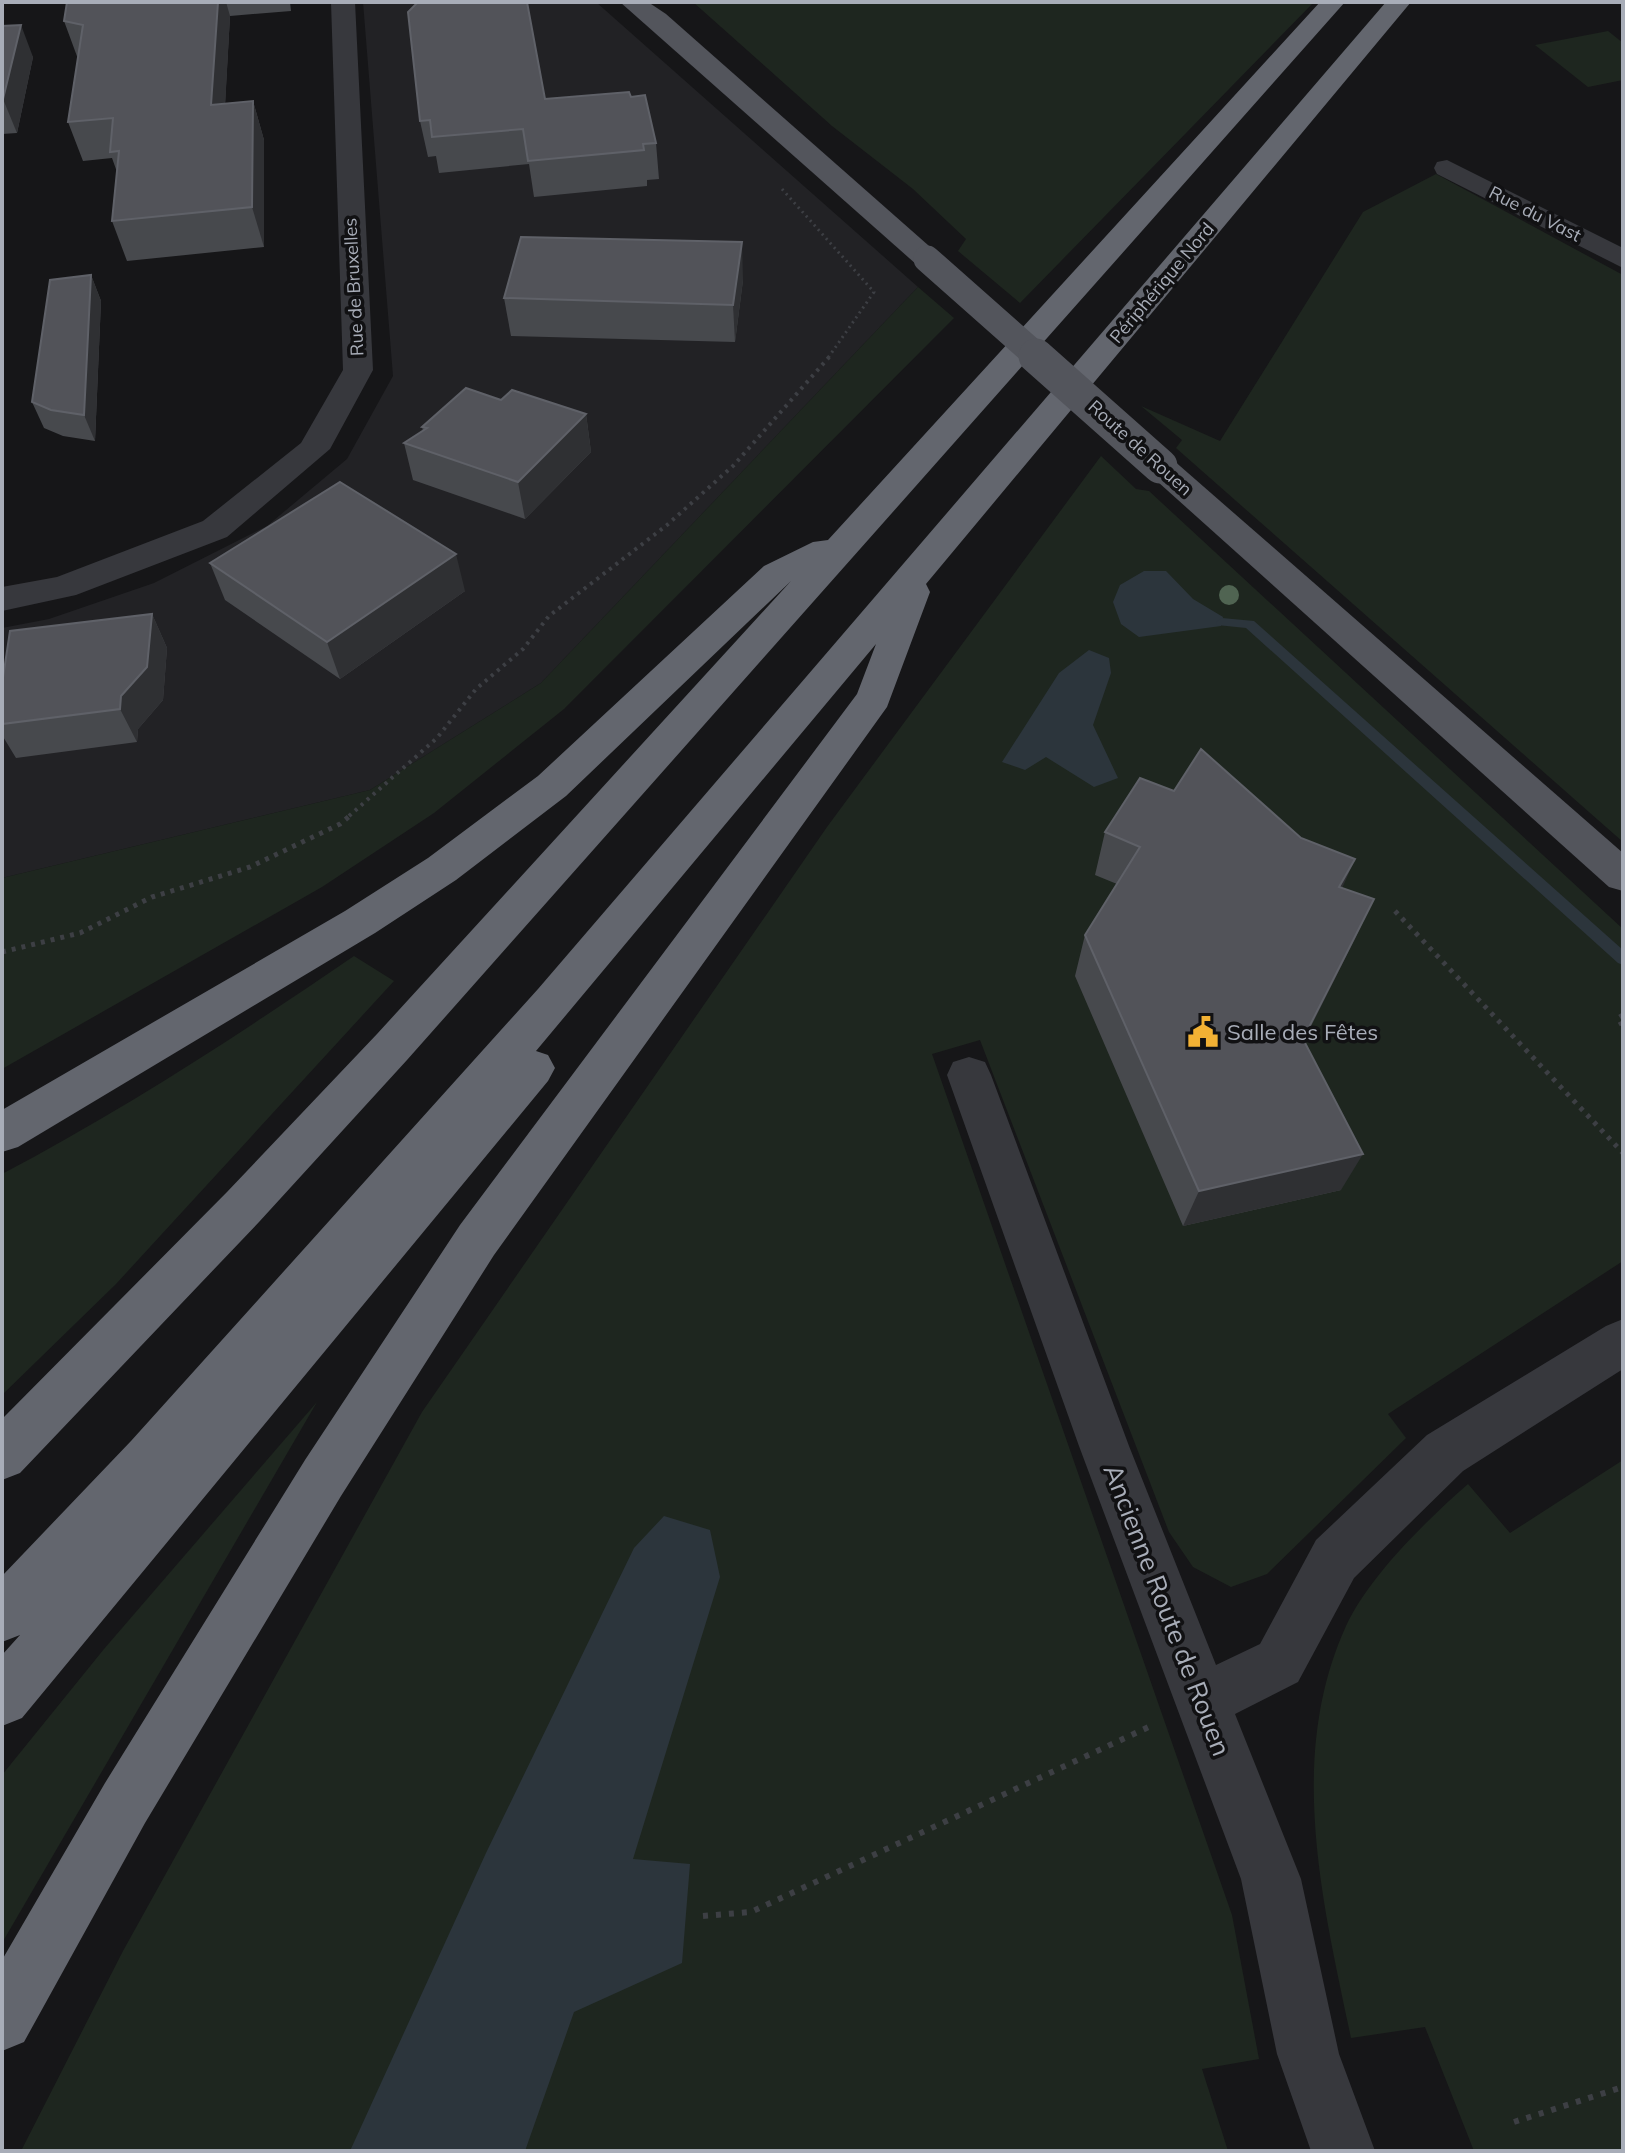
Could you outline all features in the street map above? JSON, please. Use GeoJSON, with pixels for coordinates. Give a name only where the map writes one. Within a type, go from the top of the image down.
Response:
{"type":"FeatureCollection","features":[{"type":"Feature","properties":{"kind":"highway"},"geometry":{"type":"LineString","coordinates":[[2,1455],[328,1116],[1333,2]]}},
{"type":"Feature","properties":{"kind":"highway","name":"Périphérique Nord"},"geometry":{"type":"LineString","coordinates":[[2,1615],[149,1459],[553,1001],[1399,2]]}},
{"type":"Feature","properties":{"kind":"highway"},"geometry":{"type":"LineString","coordinates":[[2,1133],[360,922],[442,869],[552,786],[776,574],[848,538]]}},
{"type":"Feature","properties":{"kind":"highway"},"geometry":{"type":"LineString","coordinates":[[2,2020],[125,1803],[323,1478],[477,1240],[732,887],[874,698],[924,564]]}},
{"type":"Feature","properties":{"kind":"highway"},"geometry":{"type":"LineString","coordinates":[[2,1698],[536,1065],[553,1001]]}},
{"type":"Feature","properties":{"kind":"main road","name":"Route de Rouen"},"geometry":{"type":"LineString","coordinates":[[632,2],[651,10],[1623,876]]}},
{"type":"Feature","properties":{"kind":"street","name":"Rue de Bruxelles"},"geometry":{"type":"LineString","coordinates":[[2,599],[64,587],[215,529],[314,449],[358,370],[343,2]]}},
{"type":"Feature","properties":{"kind":"street","name":"Rue du Vast"},"geometry":{"type":"LineString","coordinates":[[1447,168],[1623,259]]}},
{"type":"Feature","properties":{"kind":"street","name":"Ancienne Route de Rouen"},"geometry":{"type":"LineString","coordinates":[[969,1075],[1201,1702],[1271,1879],[1308,2054],[1343,2151]]}},
{"type":"Feature","properties":{"kind":"street"},"geometry":{"type":"LineString","coordinates":[[1201,1702],[1279,1663],[1335,1559],[1445,1453],[1623,1342]]}},
{"type":"Feature","properties":{"kind":"path"},"geometry":{"type":"LineString","coordinates":[[2,952],[80,933],[152,897],[250,867],[340,824],[437,738],[476,689],[523,649],[549,616],[667,525],[734,465],[838,347],[874,292],[774,180]]}},
{"type":"Feature","properties":{"kind":"path"},"geometry":{"type":"LineString","coordinates":[[1395,911],[1623,1153]]}},
{"type":"Feature","properties":{"kind":"path"},"geometry":{"type":"LineString","coordinates":[[1623,1015],[1618,1018],[1623,1027]]}},
{"type":"Feature","properties":{"kind":"path"},"geometry":{"type":"LineString","coordinates":[[703,1916],[751,1912],[1201,1702]]}},
{"type":"Feature","properties":{"kind":"path"},"geometry":{"type":"LineString","coordinates":[[1514,2122],[1623,2087]]}},
{"type":"Feature","properties":{"kind":"shaded area"},"geometry":{"type":"Polygon","coordinates":[[[363,2],[596,2],[918,287],[541,683],[370,790],[2,878],[2,628],[49,619],[154,583],[267,526],[347,459],[393,376],[363,2]]]}},
{"type":"Feature","properties":{"kind":"shaded area"},"geometry":{"type":"Polygon","coordinates":[[[693,2],[1314,2],[1020,303],[958,251],[966,239],[913,189],[832,126],[693,2]]]}},
{"type":"Feature","properties":{"kind":"shaded area"},"geometry":{"type":"Polygon","coordinates":[[[1608,31],[1623,43],[1623,80],[1588,87],[1535,45],[1608,31]]]}},
{"type":"Feature","properties":{"kind":"shaded area"},"geometry":{"type":"Polygon","coordinates":[[[1436,174],[1623,275],[1623,842],[1176,448],[1182,440],[1141,406],[1220,441],[1363,212],[1436,174]]]}},
{"type":"Feature","properties":{"kind":"shaded area"},"geometry":{"type":"Polygon","coordinates":[[[918,287],[954,318],[564,709],[434,813],[322,887],[2,1069],[2,878],[370,790],[541,683],[918,287]]]}},
{"type":"Feature","properties":{"kind":"shaded area"},"geometry":{"type":"Polygon","coordinates":[[[1101,456],[1136,489],[1149,491],[1623,929],[1623,1261],[1388,1414],[1406,1438],[1267,1574],[1231,1587],[1193,1567],[1169,1532],[980,1040],[932,1054],[1232,1915],[1259,2059],[1202,2069],[1228,2151],[21,2151],[123,1951],[422,1412],[827,827],[1101,456]]]}},
{"type":"Feature","properties":{"kind":"shaded area"},"geometry":{"type":"Polygon","coordinates":[[[1144,571],[1166,571],[1193,599],[1223,617],[1221,626],[1139,637],[1121,624],[1113,602],[1120,585],[1144,571]]]}},
{"type":"Feature","properties":{"kind":"shaded area"},"geometry":{"type":"Polygon","coordinates":[[[1089,650],[1109,658],[1111,673],[1093,725],[1118,778],[1094,787],[1046,757],[1025,770],[1002,762],[1059,673],[1089,650]]]}},
{"type":"Feature","properties":{"kind":"shaded area"},"geometry":{"type":"Polygon","coordinates":[[[354,956],[394,981],[116,1284],[2,1395],[2,1174],[181,1070],[354,956]]]}},
{"type":"Feature","properties":{"kind":"shaded area"},"geometry":{"type":"Polygon","coordinates":[[[317,1402],[2,1943],[2,1775],[104,1649],[317,1402]]]}},
{"type":"Feature","properties":{"kind":"shaded area"},"geometry":{"type":"Polygon","coordinates":[[[1623,1460],[1623,2151],[1474,2151],[1425,2027],[1351,2038],[1321,1883],[1316,1831],[1314,1779],[1318,1727],[1328,1676],[1346,1626],[1369,1588],[1417,1532],[1468,1484],[1510,1533],[1623,1460]]]}},
{"type":"Feature","properties":{"kind":"shaded area"},"geometry":{"type":"Polygon","coordinates":[[[664,1516],[710,1530],[720,1577],[633,1859],[690,1864],[682,1963],[574,2012],[525,2151],[350,2151],[486,1853],[634,1548],[664,1516]]]}},
{"type":"Feature","properties":{"kind":"building"},"geometry":{"type":"Polygon","coordinates":[[[67,2],[218,2],[211,105],[253,101],[252,207],[112,221],[119,151],[110,152],[113,118],[68,122],[83,25],[64,21],[67,2]]]}},
{"type":"Feature","properties":{"kind":"building"},"geometry":{"type":"Polygon","coordinates":[[[418,2],[527,2],[545,99],[629,92],[631,97],[645,95],[656,143],[643,144],[644,150],[528,161],[523,129],[432,137],[430,120],[420,121],[408,12],[418,2]]]}},
{"type":"Feature","properties":{"kind":"building"},"geometry":{"type":"Polygon","coordinates":[[[21,25],[3,99],[2,99],[2,26],[21,25]]]}},
{"type":"Feature","properties":{"kind":"building"},"geometry":{"type":"Polygon","coordinates":[[[521,237],[742,242],[733,305],[504,298],[521,237]]]}},
{"type":"Feature","properties":{"kind":"building"},"geometry":{"type":"Polygon","coordinates":[[[91,275],[84,415],[51,410],[32,402],[50,280],[91,275]]]}},
{"type":"Feature","properties":{"kind":"building"},"geometry":{"type":"Polygon","coordinates":[[[466,388],[501,400],[512,390],[586,414],[518,482],[404,443],[427,428],[422,427],[466,388]]]}},
{"type":"Feature","properties":{"kind":"building"},"geometry":{"type":"Polygon","coordinates":[[[340,482],[456,554],[327,642],[210,563],[340,482]]]}},
{"type":"Feature","properties":{"kind":"building"},"geometry":{"type":"Polygon","coordinates":[[[152,614],[147,667],[121,696],[120,709],[2,724],[2,684],[10,631],[152,614]]]}},
{"type":"Feature","properties":{"kind":"building","name":"Salle des Fêtes"},"geometry":{"type":"Polygon","coordinates":[[[1201,749],[1301,838],[1355,859],[1339,887],[1374,899],[1303,1039],[1363,1154],[1199,1191],[1085,935],[1140,847],[1105,832],[1140,778],[1174,791],[1201,749]]]}},
{"type":"Feature","properties":{"kind":"waterway"},"geometry":{"type":"LineString","coordinates":[[1222,622],[1249,624],[1623,959]]}},
{"type":"Feature","properties":{"kind":"place","name":"Salle des Fêtes"},"geometry":{"type":"Point","coordinates":[1203,1032]}}]}
